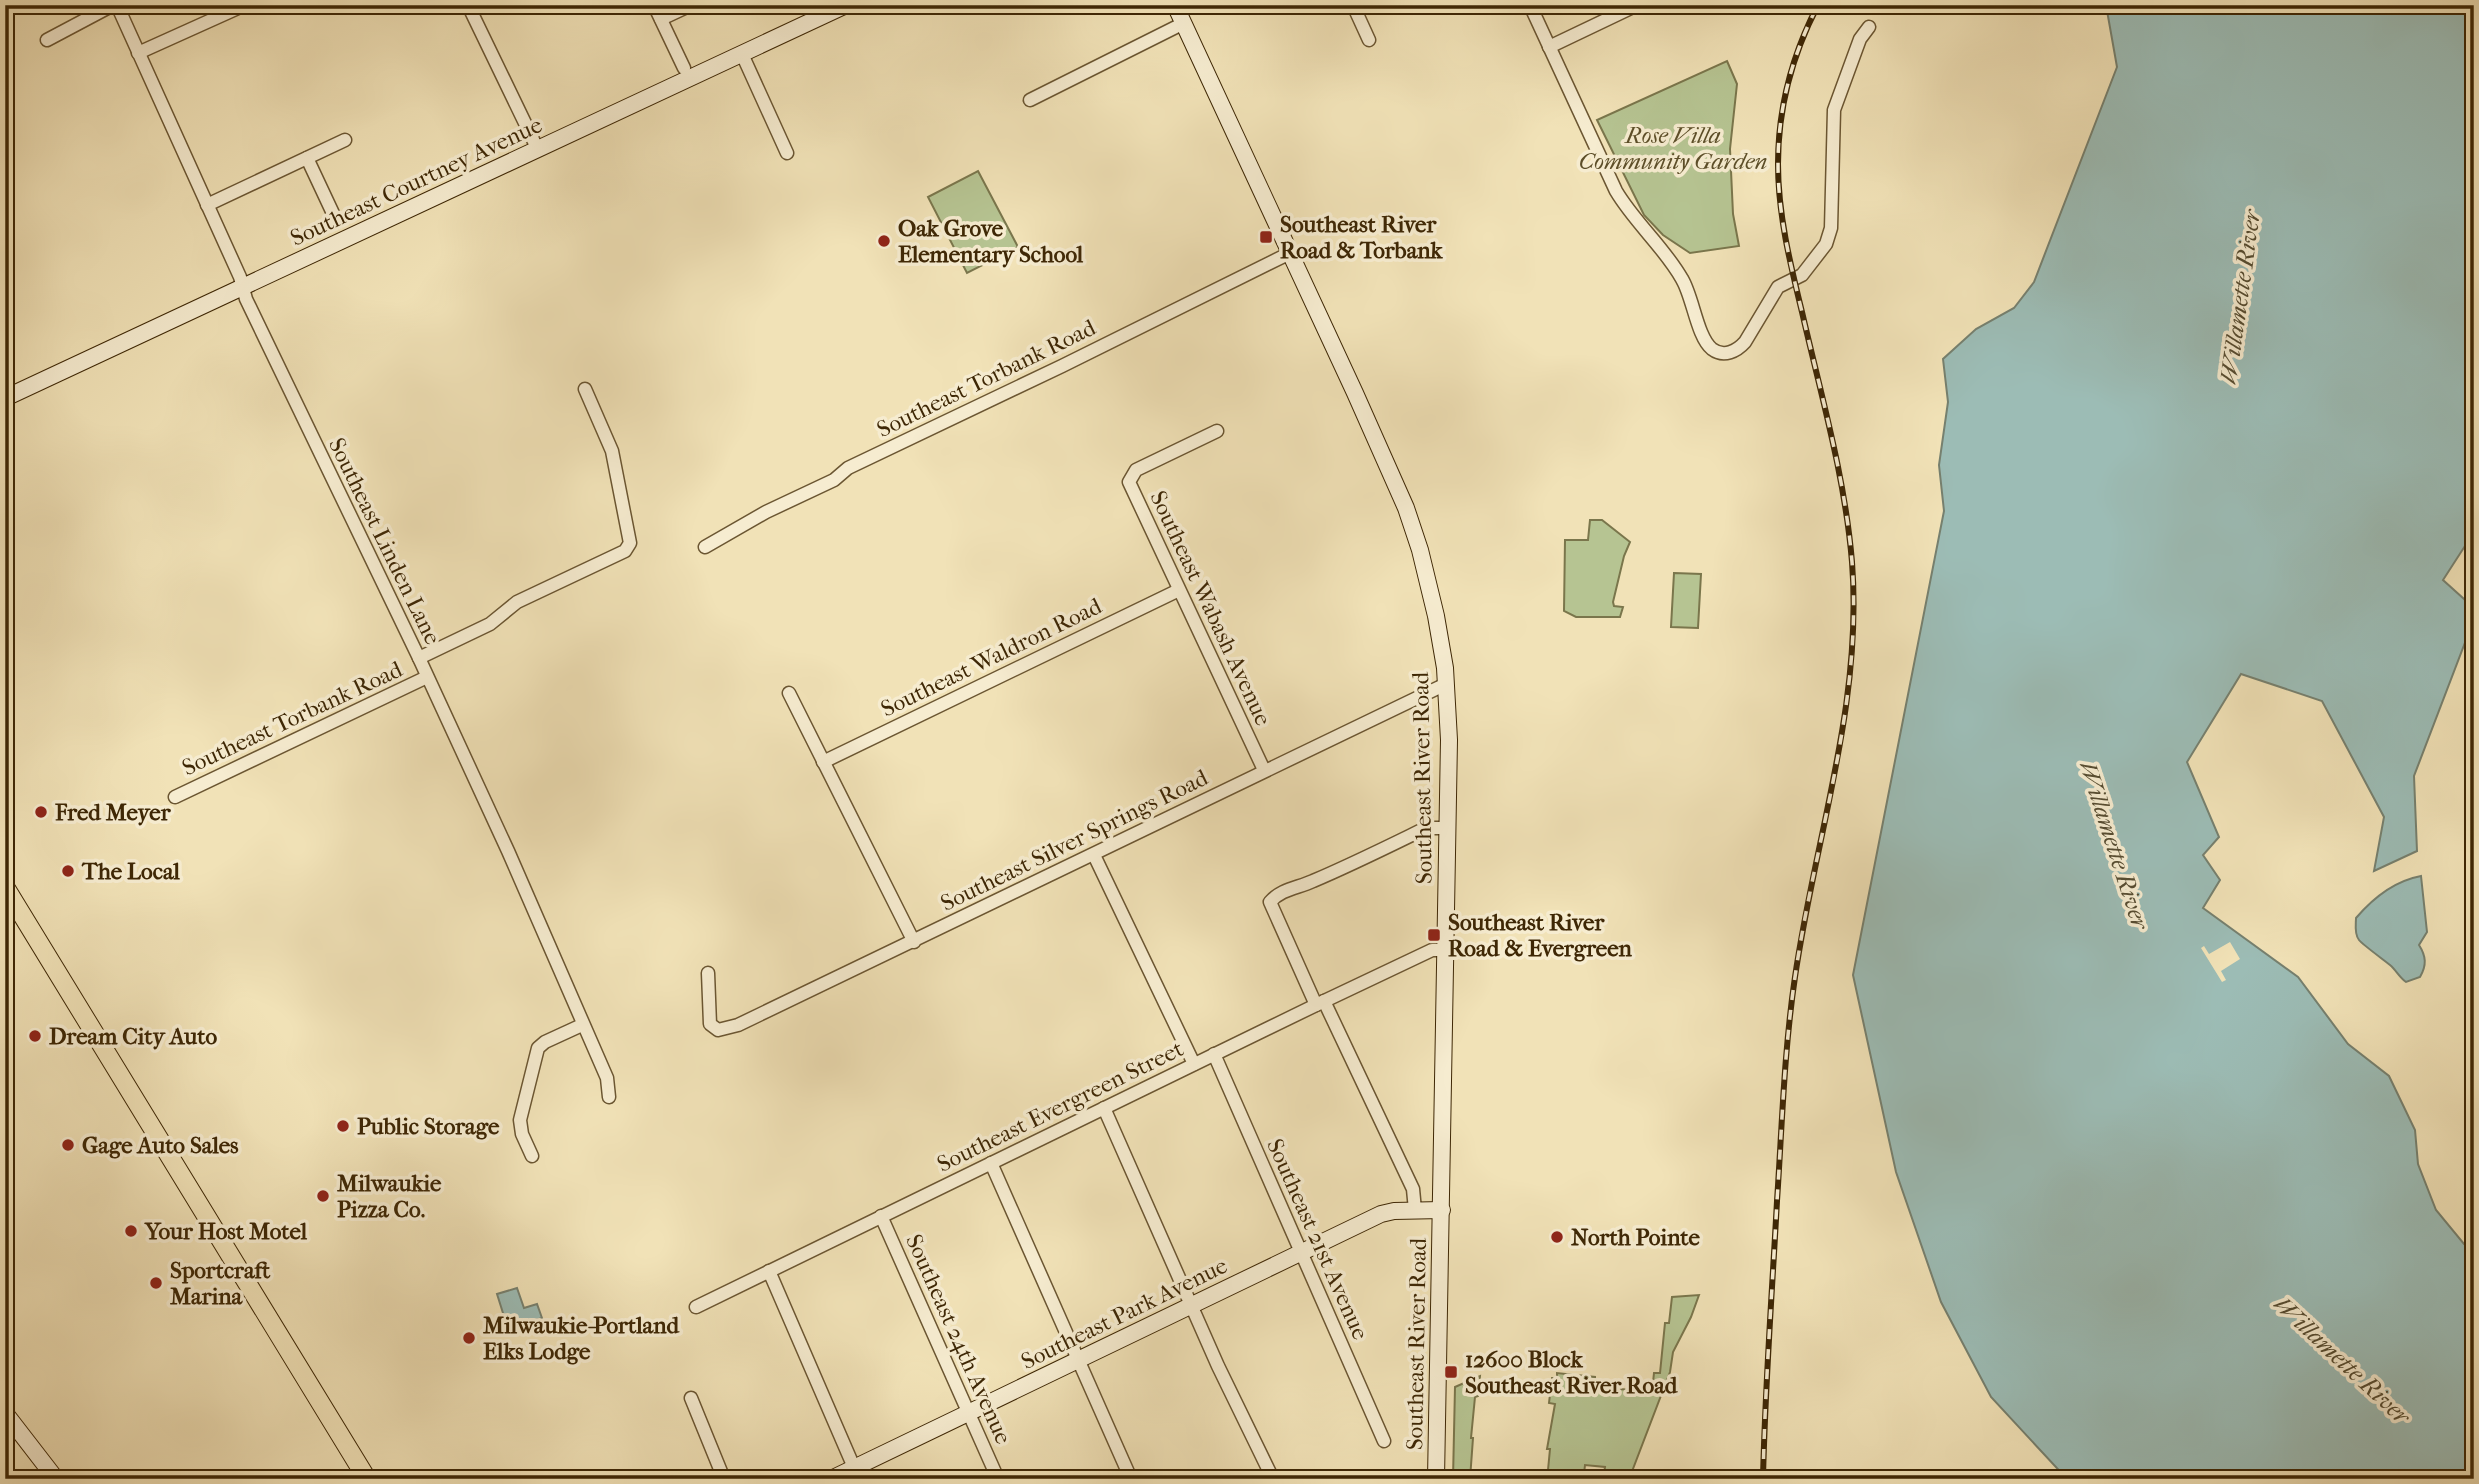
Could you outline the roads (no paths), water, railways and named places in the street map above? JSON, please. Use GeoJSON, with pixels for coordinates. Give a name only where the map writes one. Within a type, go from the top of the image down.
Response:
{"type":"FeatureCollection","features":[{"type":"Feature","properties":{"kind":"main road"},"geometry":{"type":"LineString","coordinates":[[5,887],[367,1479]]}},
{"type":"Feature","properties":{"kind":"street"},"geometry":{"type":"LineString","coordinates":[[47,40],[115,5]]}},
{"type":"Feature","properties":{"kind":"street","name":"Southeast Linden Lane"},"geometry":{"type":"LineString","coordinates":[[115,5],[207,205],[246,299],[419,658],[508,851],[607,1078],[610,1097]]}},
{"type":"Feature","properties":{"kind":"street"},"geometry":{"type":"LineString","coordinates":[[468,5],[538,150]]}},
{"type":"Feature","properties":{"kind":"street"},"geometry":{"type":"LineString","coordinates":[[654,5],[686,74]]}},
{"type":"Feature","properties":{"kind":"street"},"geometry":{"type":"LineString","coordinates":[[661,19],[691,5]]}},
{"type":"Feature","properties":{"kind":"street","name":"Southeast Courtney Avenue"},"geometry":{"type":"LineString","coordinates":[[5,398],[538,150],[686,74],[742,54],[824,10],[846,5]]}},
{"type":"Feature","properties":{"kind":"street","name":"Southeast River Road"},"geometry":{"type":"LineString","coordinates":[[1175,5],[1390,469],[1415,534],[1436,616],[1446,684],[1449,740],[1436,1479]]}},
{"type":"Feature","properties":{"kind":"street"},"geometry":{"type":"LineString","coordinates":[[1353,5],[1369,40]]}},
{"type":"Feature","properties":{"kind":"street"},"geometry":{"type":"LineString","coordinates":[[1530,5],[1616,191],[1632,216],[1682,278],[1705,341],[1714,351],[1727,353],[1739,349],[1745,342],[1778,287],[1802,275],[1826,244],[1831,228],[1834,110],[1860,40],[1869,27]]}},
{"type":"Feature","properties":{"kind":"street"},"geometry":{"type":"LineString","coordinates":[[1549,47],[1637,5]]}},
{"type":"Feature","properties":{"kind":"street"},"geometry":{"type":"LineString","coordinates":[[138,53],[238,8]]}},
{"type":"Feature","properties":{"kind":"street"},"geometry":{"type":"LineString","coordinates":[[1030,100],[1184,23]]}},
{"type":"Feature","properties":{"kind":"street"},"geometry":{"type":"LineString","coordinates":[[742,54],[787,153]]}},
{"type":"Feature","properties":{"kind":"street"},"geometry":{"type":"LineString","coordinates":[[207,205],[345,140]]}},
{"type":"Feature","properties":{"kind":"street"},"geometry":{"type":"LineString","coordinates":[[307,158],[337,222]]}},
{"type":"Feature","properties":{"kind":"street","name":"Southeast Torbank Road"},"geometry":{"type":"LineString","coordinates":[[705,547],[766,512],[834,480],[848,468],[1073,361],[1290,253]]}},
{"type":"Feature","properties":{"kind":"street"},"geometry":{"type":"LineString","coordinates":[[419,658],[490,624],[517,602],[625,551],[631,543],[612,451],[585,389]]}},
{"type":"Feature","properties":{"kind":"street","name":"Southeast Wabash Avenue"},"geometry":{"type":"LineString","coordinates":[[1217,430],[1136,470],[1129,482],[1264,771]]}},
{"type":"Feature","properties":{"kind":"street","name":"Southeast Waldron Road"},"geometry":{"type":"LineString","coordinates":[[822,762],[1179,590]]}},
{"type":"Feature","properties":{"kind":"street","name":"Southeast Torbank Road"},"geometry":{"type":"LineString","coordinates":[[175,797],[427,677]]}},
{"type":"Feature","properties":{"kind":"street","name":"Southeast Silver Springs Road"},"geometry":{"type":"LineString","coordinates":[[708,973],[709,1021],[712,1027],[718,1030],[738,1025],[1446,684]]}},
{"type":"Feature","properties":{"kind":"street"},"geometry":{"type":"LineString","coordinates":[[789,693],[914,942]]}},
{"type":"Feature","properties":{"kind":"street"},"geometry":{"type":"LineString","coordinates":[[1415,1210],[1413,1189],[1270,902],[1285,891],[1311,882],[1426,828],[1447,828]]}},
{"type":"Feature","properties":{"kind":"street"},"geometry":{"type":"LineString","coordinates":[[1094,855],[1194,1064]]}},
{"type":"Feature","properties":{"kind":"street","name":"Southeast Evergreen Street"},"geometry":{"type":"LineString","coordinates":[[696,1307],[1320,1003],[1433,950],[1446,950]]}},
{"type":"Feature","properties":{"kind":"street"},"geometry":{"type":"LineString","coordinates":[[532,1156],[522,1134],[520,1120],[538,1048],[582,1025]]}},
{"type":"Feature","properties":{"kind":"street","name":"Southeast 21st Avenue"},"geometry":{"type":"LineString","coordinates":[[1214,1054],[1384,1441]]}},
{"type":"Feature","properties":{"kind":"street"},"geometry":{"type":"LineString","coordinates":[[1104,1108],[1191,1307],[1273,1479]]}},
{"type":"Feature","properties":{"kind":"street"},"geometry":{"type":"LineString","coordinates":[[991,1163],[1132,1479]]}},
{"type":"Feature","properties":{"kind":"street","name":"Southeast Park Avenue"},"geometry":{"type":"LineString","coordinates":[[831,1479],[856,1473],[969,1413],[1381,1214],[1442,1210]]}},
{"type":"Feature","properties":{"kind":"street","name":"Southeast 24th Avenue"},"geometry":{"type":"LineString","coordinates":[[881,1216],[998,1479]]}},
{"type":"Feature","properties":{"kind":"street"},"geometry":{"type":"LineString","coordinates":[[769,1270],[856,1473]]}},
{"type":"Feature","properties":{"kind":"street"},"geometry":{"type":"LineString","coordinates":[[691,1398],[724,1479]]}},
{"type":"Feature","properties":{"kind":"street"},"geometry":{"type":"LineString","coordinates":[[5,1413],[57,1479]]}},
{"type":"Feature","properties":{"kind":"water","name":"Willamette River"},"geometry":{"type":"Polygon","coordinates":[[[2106,5],[2474,5],[2474,532],[2443,580],[2474,608],[2474,619],[2414,776],[2417,851],[2374,871],[2384,817],[2322,701],[2241,674],[2187,762],[2219,837],[2203,855],[2220,880],[2203,908],[2298,977],[2348,1044],[2389,1076],[2415,1130],[2418,1164],[2436,1210],[2464,1244],[2474,1251],[2474,1479],[2067,1479],[1991,1397],[1941,1302],[1896,1172],[1853,975],[1944,511],[1939,465],[1948,402],[1943,359],[1976,329],[2014,308],[2034,282],[2117,67],[2106,5]]]}},
{"type":"Feature","properties":{"kind":"water"},"geometry":{"type":"Polygon","coordinates":[[[2421,876],[2427,932],[2419,945],[2425,965],[2420,977],[2406,982],[2357,938],[2356,918],[2385,891],[2421,876]]]}},
{"type":"Feature","properties":{"kind":"water"},"geometry":{"type":"Polygon","coordinates":[[[517,1288],[524,1308],[537,1304],[542,1318],[508,1329],[497,1294],[517,1288]]]}},
{"type":"Feature","properties":{"kind":"railway"},"geometry":{"type":"LineString","coordinates":[[1763,1479],[1788,1033],[1804,925],[1844,719],[1854,615],[1852,562],[1844,499],[1832,436],[1789,257],[1779,183],[1779,143],[1788,82],[1818,5]]}},
{"type":"Feature","properties":{"kind":"place","name":"Southeast River Road & Torbank"},"geometry":{"type":"Point","coordinates":[1266,237]}},
{"type":"Feature","properties":{"kind":"place","name":"Oak Grove Elementary School"},"geometry":{"type":"Point","coordinates":[884,241]}},
{"type":"Feature","properties":{"kind":"place","name":"Fred Meyer"},"geometry":{"type":"Point","coordinates":[41,812]}},
{"type":"Feature","properties":{"kind":"place","name":"The Local"},"geometry":{"type":"Point","coordinates":[68,871]}},
{"type":"Feature","properties":{"kind":"place","name":"Southeast River Road & Evergreen"},"geometry":{"type":"Point","coordinates":[1434,935]}},
{"type":"Feature","properties":{"kind":"place","name":"Dream City Auto"},"geometry":{"type":"Point","coordinates":[35,1036]}},
{"type":"Feature","properties":{"kind":"place","name":"Public Storage"},"geometry":{"type":"Point","coordinates":[343,1126]}},
{"type":"Feature","properties":{"kind":"place","name":"Gage Auto Sales"},"geometry":{"type":"Point","coordinates":[68,1145]}},
{"type":"Feature","properties":{"kind":"place","name":"Milwaukie Pizza Co."},"geometry":{"type":"Point","coordinates":[323,1196]}},
{"type":"Feature","properties":{"kind":"place","name":"Your Host Motel"},"geometry":{"type":"Point","coordinates":[131,1231]}},
{"type":"Feature","properties":{"kind":"place","name":"North Pointe"},"geometry":{"type":"Point","coordinates":[1557,1237]}},
{"type":"Feature","properties":{"kind":"place","name":"Sportcraft Marina"},"geometry":{"type":"Point","coordinates":[156,1283]}},
{"type":"Feature","properties":{"kind":"place","name":"Milwaukie-Portland Elks Lodge"},"geometry":{"type":"Point","coordinates":[469,1338]}},
{"type":"Feature","properties":{"kind":"place","name":"12600 Block Southeast River Road"},"geometry":{"type":"Point","coordinates":[1451,1372]}},
{"type":"Feature","properties":{"kind":"park label","name":"Rose Villa Community Garden"},"geometry":{"type":"Point","coordinates":[1673,148]}}]}
